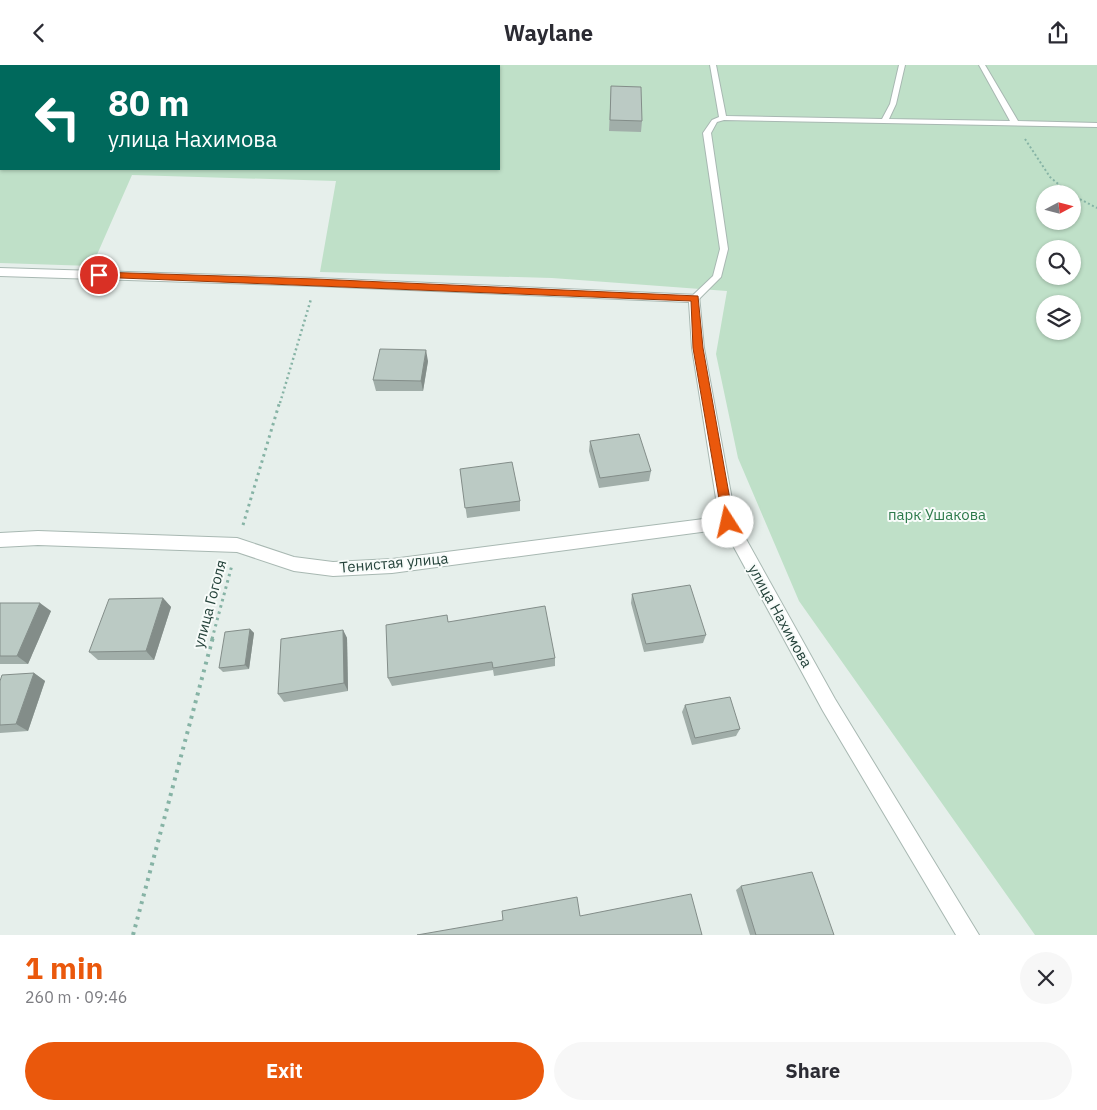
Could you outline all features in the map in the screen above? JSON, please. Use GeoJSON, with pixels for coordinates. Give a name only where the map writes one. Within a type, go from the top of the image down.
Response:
{"type":"FeatureCollection","features":[{"type":"Feature","properties":{"kind":"street"},"geometry":{"type":"LineString","coordinates":[[0,272],[316,282],[695,298]]}},
{"type":"Feature","properties":{"kind":"street","name":"улица Нахимова"},"geometry":{"type":"LineString","coordinates":[[695,298],[698,348],[728,522],[829,705],[968,935]]}},
{"type":"Feature","properties":{"kind":"street","name":"Тенистая улица"},"geometry":{"type":"LineString","coordinates":[[0,540],[38,538],[237,545],[294,564],[333,569],[392,566],[728,522]]}},
{"type":"Feature","properties":{"kind":"lane"},"geometry":{"type":"LineString","coordinates":[[713,65],[723,118]]}},
{"type":"Feature","properties":{"kind":"lane"},"geometry":{"type":"LineString","coordinates":[[884,121],[894,104],[902,65]]}},
{"type":"Feature","properties":{"kind":"lane"},"geometry":{"type":"LineString","coordinates":[[982,65],[1015,123]]}},
{"type":"Feature","properties":{"kind":"lane"},"geometry":{"type":"LineString","coordinates":[[695,298],[717,277],[724,249],[707,133],[714,121],[723,118],[1097,125]]}},
{"type":"Feature","properties":{"kind":"path"},"geometry":{"type":"LineString","coordinates":[[1015,123],[1043,167],[1058,185]]}},
{"type":"Feature","properties":{"kind":"path"},"geometry":{"type":"LineString","coordinates":[[1081,199],[1097,208]]}},
{"type":"Feature","properties":{"kind":"path","name":"улица Гоголя"},"geometry":{"type":"LineString","coordinates":[[133,935],[237,545],[316,282]]}},
{"type":"Feature","properties":{"kind":"green space","name":"парк Ушакова"},"geometry":{"type":"Polygon","coordinates":[[[500,65],[1097,65],[1097,935],[1035,935],[799,601],[738,458],[716,354],[727,291],[552,278],[320,272],[336,181],[132,175],[92,266],[0,263],[0,170],[500,170],[500,65]]]}},
{"type":"Feature","properties":{"kind":"building"},"geometry":{"type":"Polygon","coordinates":[[[611,86],[641,87],[642,121],[610,120],[611,86]]]}},
{"type":"Feature","properties":{"kind":"building"},"geometry":{"type":"Polygon","coordinates":[[[380,349],[426,350],[421,381],[373,380],[380,349]]]}},
{"type":"Feature","properties":{"kind":"building"},"geometry":{"type":"Polygon","coordinates":[[[639,434],[651,471],[600,478],[590,441],[639,434]]]}},
{"type":"Feature","properties":{"kind":"building"},"geometry":{"type":"Polygon","coordinates":[[[512,462],[520,501],[465,508],[460,469],[512,462]]]}},
{"type":"Feature","properties":{"kind":"building"},"geometry":{"type":"Polygon","coordinates":[[[690,585],[706,635],[646,644],[632,594],[690,585]]]}},
{"type":"Feature","properties":{"kind":"building"},"geometry":{"type":"Polygon","coordinates":[[[163,598],[146,651],[89,652],[109,599],[163,598]]]}},
{"type":"Feature","properties":{"kind":"building"},"geometry":{"type":"Polygon","coordinates":[[[0,603],[40,603],[17,656],[0,656],[0,603]]]}},
{"type":"Feature","properties":{"kind":"building"},"geometry":{"type":"Polygon","coordinates":[[[545,606],[555,658],[493,668],[492,662],[388,678],[386,625],[447,615],[448,622],[545,606]]]}},
{"type":"Feature","properties":{"kind":"building"},"geometry":{"type":"Polygon","coordinates":[[[250,629],[245,665],[219,668],[225,632],[250,629]]]}},
{"type":"Feature","properties":{"kind":"building"},"geometry":{"type":"Polygon","coordinates":[[[343,630],[344,683],[278,694],[281,639],[343,630]]]}},
{"type":"Feature","properties":{"kind":"building"},"geometry":{"type":"Polygon","coordinates":[[[34,673],[16,724],[0,725],[0,681],[2,675],[34,673]]]}},
{"type":"Feature","properties":{"kind":"building"},"geometry":{"type":"Polygon","coordinates":[[[730,697],[740,729],[695,738],[685,705],[730,697]]]}},
{"type":"Feature","properties":{"kind":"building"},"geometry":{"type":"Polygon","coordinates":[[[812,872],[834,935],[756,935],[741,886],[812,872]]]}},
{"type":"Feature","properties":{"kind":"building"},"geometry":{"type":"Polygon","coordinates":[[[691,894],[702,935],[417,935],[503,920],[502,911],[577,897],[580,916],[691,894]]]}},
{"type":"Feature","properties":{"kind":"route"},"geometry":{"type":"LineString","coordinates":[[99,275],[695,298],[698,348],[728,522]]}}]}
